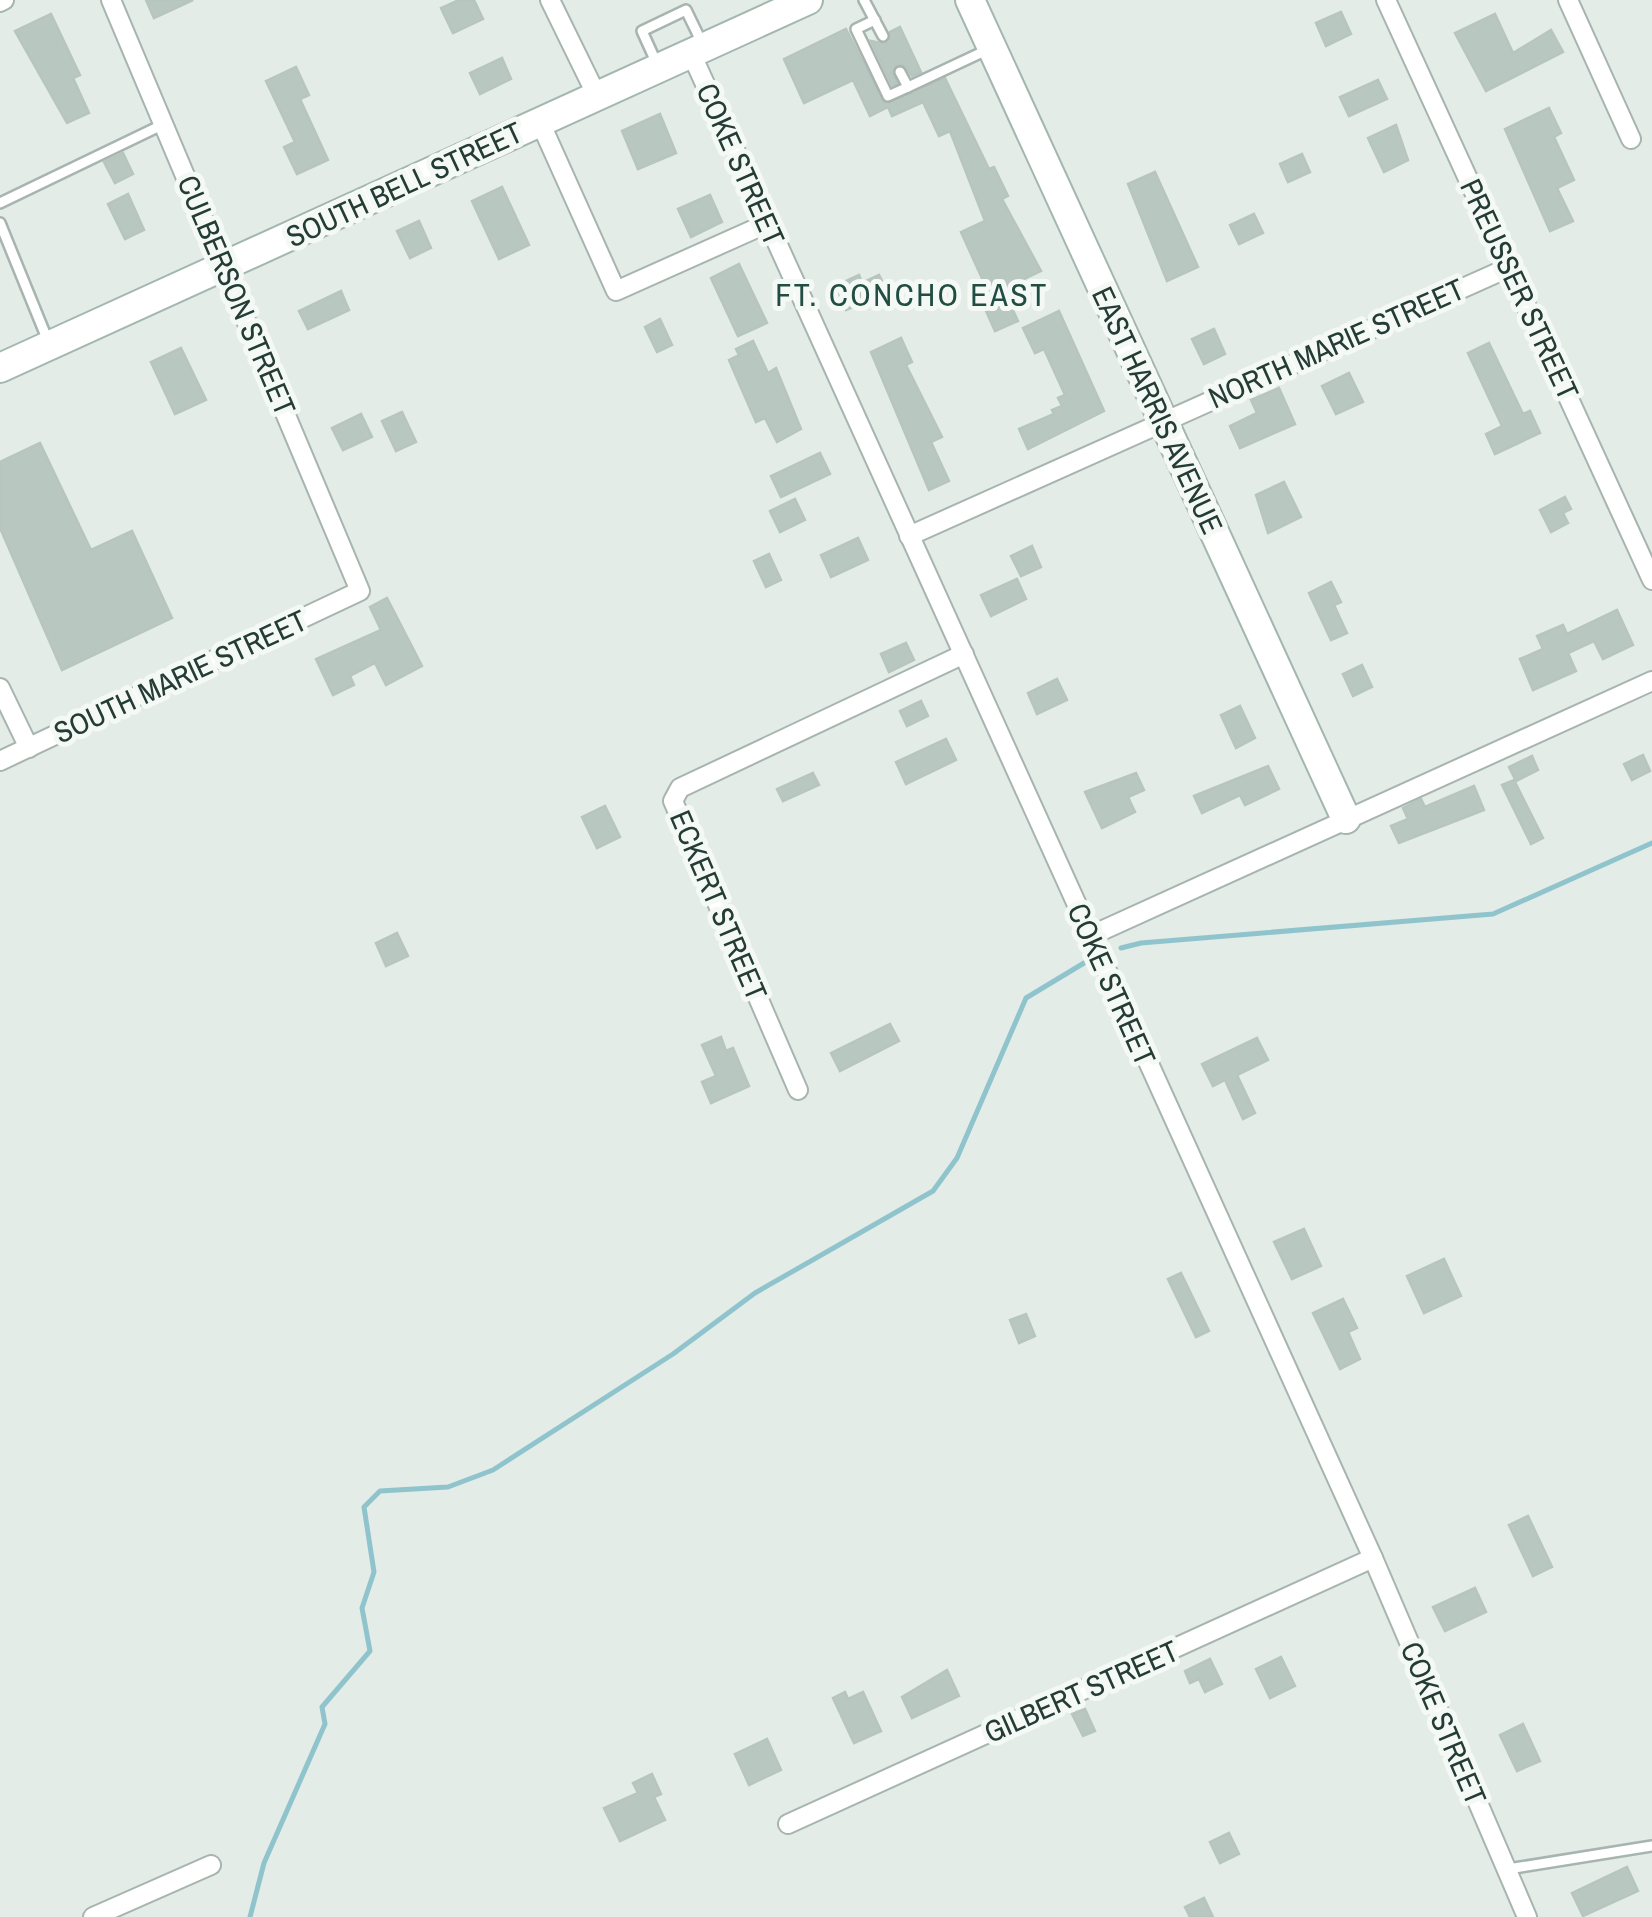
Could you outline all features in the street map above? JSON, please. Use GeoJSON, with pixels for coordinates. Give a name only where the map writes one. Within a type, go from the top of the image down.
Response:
{"type":"FeatureCollection","features":[{"type":"Feature","properties":{"kind":"street","name":"CULBERSON STREET"},"geometry":{"type":"LineString","coordinates":[[111,0],[226,265],[360,592]]}},
{"type":"Feature","properties":{"kind":"street"},"geometry":{"type":"LineString","coordinates":[[550,0],[597,96]]}},
{"type":"Feature","properties":{"kind":"street","name":"SOUTH BELL STREET"},"geometry":{"type":"LineString","coordinates":[[0,368],[698,50],[771,8],[808,0]]}},
{"type":"Feature","properties":{"kind":"street","name":"EAST HARRIS AVENUE"},"geometry":{"type":"LineString","coordinates":[[970,0],[1346,820]]}},
{"type":"Feature","properties":{"kind":"street","name":"PREUSSER STREET"},"geometry":{"type":"LineString","coordinates":[[1386,0],[1652,580]]}},
{"type":"Feature","properties":{"kind":"street"},"geometry":{"type":"LineString","coordinates":[[1568,0],[1631,139]]}},
{"type":"Feature","properties":{"kind":"street","name":"COKE STREET"},"geometry":{"type":"LineString","coordinates":[[698,50],[768,223],[1373,1558],[1527,1917]]}},
{"type":"Feature","properties":{"kind":"street"},"geometry":{"type":"LineString","coordinates":[[540,122],[616,291],[768,223]]}},
{"type":"Feature","properties":{"kind":"street","name":"NORTH MARIE STREET"},"geometry":{"type":"LineString","coordinates":[[1162,420],[1510,267]]}},
{"type":"Feature","properties":{"kind":"street"},"geometry":{"type":"LineString","coordinates":[[909,536],[1162,420]]}},
{"type":"Feature","properties":{"kind":"street","name":"SOUTH MARIE STREET"},"geometry":{"type":"LineString","coordinates":[[0,761],[360,592]]}},
{"type":"Feature","properties":{"kind":"street","name":"ECKERT STREET"},"geometry":{"type":"LineString","coordinates":[[798,1090],[672,802],[680,788],[964,654]]}},
{"type":"Feature","properties":{"kind":"street"},"geometry":{"type":"LineString","coordinates":[[1090,936],[1652,681]]}},
{"type":"Feature","properties":{"kind":"street"},"geometry":{"type":"LineString","coordinates":[[0,688],[29,748]]}},
{"type":"Feature","properties":{"kind":"street","name":"GILBERT STREET"},"geometry":{"type":"LineString","coordinates":[[788,1824],[1373,1558]]}},
{"type":"Feature","properties":{"kind":"street"},"geometry":{"type":"LineString","coordinates":[[93,1917],[211,1864]]}},
{"type":"Feature","properties":{"kind":"lane"},"geometry":{"type":"LineString","coordinates":[[864,0],[882,36]]}},
{"type":"Feature","properties":{"kind":"lane"},"geometry":{"type":"LineString","coordinates":[[659,68],[642,30],[686,10],[698,50]]}},
{"type":"Feature","properties":{"kind":"lane"},"geometry":{"type":"LineString","coordinates":[[874,20],[856,29],[888,96],[992,48]]}},
{"type":"Feature","properties":{"kind":"lane"},"geometry":{"type":"LineString","coordinates":[[900,72],[908,87]]}},
{"type":"Feature","properties":{"kind":"lane"},"geometry":{"type":"LineString","coordinates":[[0,203],[164,124]]}},
{"type":"Feature","properties":{"kind":"lane"},"geometry":{"type":"LineString","coordinates":[[0,223],[50,345]]}},
{"type":"Feature","properties":{"kind":"lane"},"geometry":{"type":"LineString","coordinates":[[1508,1870],[1652,1846]]}},
{"type":"Feature","properties":{"kind":"building"},"geometry":{"type":"Polygon","coordinates":[[[146,0],[193,0],[154,18],[146,0]]]}},
{"type":"Feature","properties":{"kind":"building"},"geometry":{"type":"Polygon","coordinates":[[[459,0],[474,0],[483,19],[453,33],[441,8],[459,0]]]}},
{"type":"Feature","properties":{"kind":"building"},"geometry":{"type":"Polygon","coordinates":[[[1341,12],[1351,34],[1326,46],[1316,23],[1341,12]]]}},
{"type":"Feature","properties":{"kind":"building"},"geometry":{"type":"Polygon","coordinates":[[[51,14],[80,75],[73,78],[89,113],[67,123],[15,31],[51,14]]]}},
{"type":"Feature","properties":{"kind":"building"},"geometry":{"type":"Polygon","coordinates":[[[1495,14],[1513,53],[1551,30],[1563,52],[1486,91],[1455,33],[1495,14]]]}},
{"type":"Feature","properties":{"kind":"building"},"geometry":{"type":"Polygon","coordinates":[[[900,27],[921,72],[912,76],[905,66],[897,64],[892,73],[897,83],[892,85],[871,41],[886,44],[890,32],[900,27]]]}},
{"type":"Feature","properties":{"kind":"building"},"geometry":{"type":"Polygon","coordinates":[[[846,29],[884,103],[945,78],[989,169],[994,167],[1008,196],[1002,199],[1041,271],[1003,289],[1018,321],[995,331],[986,311],[995,307],[961,232],[985,221],[950,131],[939,136],[923,102],[892,116],[888,107],[870,116],[853,80],[804,103],[784,59],[846,29]]]}},
{"type":"Feature","properties":{"kind":"building"},"geometry":{"type":"Polygon","coordinates":[[[502,58],[511,79],[480,94],[470,73],[502,58]]]}},
{"type":"Feature","properties":{"kind":"building"},"geometry":{"type":"Polygon","coordinates":[[[296,67],[309,95],[300,99],[328,160],[297,174],[284,147],[295,142],[266,81],[296,67]]]}},
{"type":"Feature","properties":{"kind":"building"},"geometry":{"type":"Polygon","coordinates":[[[1378,80],[1387,99],[1349,116],[1340,97],[1378,80]]]}},
{"type":"Feature","properties":{"kind":"building"},"geometry":{"type":"Polygon","coordinates":[[[1549,108],[1561,133],[1554,137],[1574,180],[1557,188],[1573,221],[1550,231],[1505,129],[1549,108]]]}},
{"type":"Feature","properties":{"kind":"building"},"geometry":{"type":"Polygon","coordinates":[[[660,114],[676,153],[638,169],[622,131],[660,114]]]}},
{"type":"Feature","properties":{"kind":"building"},"geometry":{"type":"Polygon","coordinates":[[[1396,125],[1408,160],[1384,172],[1368,138],[1396,125]]]}},
{"type":"Feature","properties":{"kind":"building"},"geometry":{"type":"Polygon","coordinates":[[[123,153],[133,174],[115,183],[104,162],[123,153]]]}},
{"type":"Feature","properties":{"kind":"building"},"geometry":{"type":"Polygon","coordinates":[[[1302,154],[1310,172],[1288,182],[1280,164],[1302,154]]]}},
{"type":"Feature","properties":{"kind":"building"},"geometry":{"type":"Polygon","coordinates":[[[1155,172],[1198,267],[1167,281],[1128,184],[1155,172]]]}},
{"type":"Feature","properties":{"kind":"building"},"geometry":{"type":"Polygon","coordinates":[[[502,187],[529,245],[499,259],[472,201],[502,187]]]}},
{"type":"Feature","properties":{"kind":"building"},"geometry":{"type":"Polygon","coordinates":[[[128,194],[144,230],[125,239],[108,204],[128,194]]]}},
{"type":"Feature","properties":{"kind":"building"},"geometry":{"type":"Polygon","coordinates":[[[710,195],[722,222],[691,237],[678,209],[710,195]]]}},
{"type":"Feature","properties":{"kind":"building"},"geometry":{"type":"Polygon","coordinates":[[[1254,214],[1263,233],[1239,244],[1230,225],[1254,214]]]}},
{"type":"Feature","properties":{"kind":"building"},"geometry":{"type":"Polygon","coordinates":[[[419,221],[431,248],[410,258],[397,231],[419,221]]]}},
{"type":"Feature","properties":{"kind":"building"},"geometry":{"type":"Polygon","coordinates":[[[739,264],[767,323],[738,336],[711,278],[739,264]]]}},
{"type":"Feature","properties":{"kind":"building"},"geometry":{"type":"Polygon","coordinates":[[[859,275],[862,283],[879,275],[887,291],[846,310],[835,286],[859,275]]]}},
{"type":"Feature","properties":{"kind":"building"},"geometry":{"type":"Polygon","coordinates":[[[341,291],[349,310],[308,329],[299,311],[341,291]]]}},
{"type":"Feature","properties":{"kind":"building"},"geometry":{"type":"Polygon","coordinates":[[[1059,311],[1104,411],[1028,449],[1019,429],[1054,414],[1052,410],[1062,406],[1058,398],[1065,395],[1044,349],[1035,353],[1023,328],[1059,311]]]}},
{"type":"Feature","properties":{"kind":"building"},"geometry":{"type":"Polygon","coordinates":[[[660,319],[672,345],[657,352],[645,327],[660,319]]]}},
{"type":"Feature","properties":{"kind":"building"},"geometry":{"type":"Polygon","coordinates":[[[1214,329],[1225,354],[1204,364],[1192,339],[1214,329]]]}},
{"type":"Feature","properties":{"kind":"building"},"geometry":{"type":"Polygon","coordinates":[[[901,338],[912,362],[906,365],[942,437],[931,442],[949,481],[929,490],[871,352],[901,338]]]}},
{"type":"Feature","properties":{"kind":"building"},"geometry":{"type":"Polygon","coordinates":[[[753,341],[768,373],[776,368],[801,429],[777,442],[765,418],[756,422],[729,360],[739,355],[736,349],[753,341]]]}},
{"type":"Feature","properties":{"kind":"building"},"geometry":{"type":"Polygon","coordinates":[[[1489,343],[1523,414],[1530,411],[1540,433],[1495,454],[1486,434],[1502,426],[1468,353],[1489,343]]]}},
{"type":"Feature","properties":{"kind":"building"},"geometry":{"type":"Polygon","coordinates":[[[181,348],[206,400],[175,414],[151,362],[181,348]]]}},
{"type":"Feature","properties":{"kind":"building"},"geometry":{"type":"Polygon","coordinates":[[[1349,373],[1363,402],[1336,414],[1322,386],[1349,373]]]}},
{"type":"Feature","properties":{"kind":"building"},"geometry":{"type":"Polygon","coordinates":[[[1279,388],[1295,424],[1240,448],[1230,426],[1257,413],[1251,400],[1279,388]]]}},
{"type":"Feature","properties":{"kind":"building"},"geometry":{"type":"Polygon","coordinates":[[[402,412],[416,442],[396,451],[382,421],[402,412]]]}},
{"type":"Feature","properties":{"kind":"building"},"geometry":{"type":"Polygon","coordinates":[[[361,414],[372,437],[343,450],[332,428],[361,414]]]}},
{"type":"Feature","properties":{"kind":"building"},"geometry":{"type":"Polygon","coordinates":[[[40,443],[91,550],[132,531],[172,618],[62,670],[0,528],[0,462],[40,443]]]}},
{"type":"Feature","properties":{"kind":"building"},"geometry":{"type":"Polygon","coordinates":[[[820,453],[830,474],[781,497],[771,476],[820,453]]]}},
{"type":"Feature","properties":{"kind":"building"},"geometry":{"type":"Polygon","coordinates":[[[1284,482],[1301,517],[1268,533],[1256,495],[1284,482]]]}},
{"type":"Feature","properties":{"kind":"building"},"geometry":{"type":"Polygon","coordinates":[[[1565,497],[1571,509],[1563,513],[1568,523],[1551,532],[1540,510],[1565,497]]]}},
{"type":"Feature","properties":{"kind":"building"},"geometry":{"type":"Polygon","coordinates":[[[795,499],[805,520],[780,532],[770,511],[795,499]]]}},
{"type":"Feature","properties":{"kind":"building"},"geometry":{"type":"Polygon","coordinates":[[[858,538],[868,560],[831,577],[821,555],[858,538]]]}},
{"type":"Feature","properties":{"kind":"building"},"geometry":{"type":"Polygon","coordinates":[[[1032,546],[1041,567],[1021,576],[1011,556],[1032,546]]]}},
{"type":"Feature","properties":{"kind":"building"},"geometry":{"type":"Polygon","coordinates":[[[769,554],[781,580],[766,587],[754,561],[769,554]]]}},
{"type":"Feature","properties":{"kind":"building"},"geometry":{"type":"Polygon","coordinates":[[[1017,579],[1026,599],[991,616],[981,595],[1017,579]]]}},
{"type":"Feature","properties":{"kind":"building"},"geometry":{"type":"Polygon","coordinates":[[[1331,582],[1341,602],[1334,605],[1347,633],[1331,640],[1309,593],[1331,582]]]}},
{"type":"Feature","properties":{"kind":"building"},"geometry":{"type":"Polygon","coordinates":[[[387,598],[422,666],[386,685],[375,663],[350,676],[354,685],[333,695],[316,659],[381,630],[370,607],[387,598]]]}},
{"type":"Feature","properties":{"kind":"building"},"geometry":{"type":"Polygon","coordinates":[[[1617,610],[1633,645],[1603,659],[1594,641],[1568,653],[1576,671],[1533,690],[1520,659],[1543,649],[1537,636],[1563,625],[1567,634],[1617,610]]]}},
{"type":"Feature","properties":{"kind":"building"},"geometry":{"type":"Polygon","coordinates":[[[906,643],[914,660],[889,672],[881,654],[906,643]]]}},
{"type":"Feature","properties":{"kind":"building"},"geometry":{"type":"Polygon","coordinates":[[[1362,665],[1372,687],[1353,696],[1343,674],[1362,665]]]}},
{"type":"Feature","properties":{"kind":"building"},"geometry":{"type":"Polygon","coordinates":[[[1057,679],[1067,700],[1037,714],[1028,693],[1057,679]]]}},
{"type":"Feature","properties":{"kind":"building"},"geometry":{"type":"Polygon","coordinates":[[[921,701],[928,716],[907,726],[900,711],[921,701]]]}},
{"type":"Feature","properties":{"kind":"building"},"geometry":{"type":"Polygon","coordinates":[[[1240,706],[1255,738],[1236,748],[1221,715],[1240,706]]]}},
{"type":"Feature","properties":{"kind":"building"},"geometry":{"type":"Polygon","coordinates":[[[946,739],[956,760],[906,784],[896,762],[946,739]]]}},
{"type":"Feature","properties":{"kind":"building"},"geometry":{"type":"Polygon","coordinates":[[[1643,755],[1650,771],[1632,780],[1624,764],[1643,755]]]}},
{"type":"Feature","properties":{"kind":"building"},"geometry":{"type":"Polygon","coordinates":[[[1532,756],[1538,770],[1516,781],[1509,767],[1532,756]]]}},
{"type":"Feature","properties":{"kind":"building"},"geometry":{"type":"Polygon","coordinates":[[[1268,766],[1279,789],[1245,805],[1240,795],[1202,813],[1194,796],[1268,766]]]}},
{"type":"Feature","properties":{"kind":"building"},"geometry":{"type":"Polygon","coordinates":[[[813,773],[819,785],[783,801],[777,789],[813,773]]]}},
{"type":"Feature","properties":{"kind":"building"},"geometry":{"type":"Polygon","coordinates":[[[1136,773],[1144,790],[1128,797],[1135,812],[1102,828],[1085,792],[1136,773]]]}},
{"type":"Feature","properties":{"kind":"building"},"geometry":{"type":"Polygon","coordinates":[[[1514,780],[1543,838],[1531,844],[1502,785],[1514,780]]]}},
{"type":"Feature","properties":{"kind":"building"},"geometry":{"type":"Polygon","coordinates":[[[1474,786],[1484,810],[1399,843],[1391,826],[1408,819],[1403,808],[1421,799],[1425,807],[1474,786]]]}},
{"type":"Feature","properties":{"kind":"building"},"geometry":{"type":"Polygon","coordinates":[[[605,806],[620,837],[597,848],[582,817],[605,806]]]}},
{"type":"Feature","properties":{"kind":"building"},"geometry":{"type":"Polygon","coordinates":[[[397,933],[408,956],[386,966],[376,943],[397,933]]]}},
{"type":"Feature","properties":{"kind":"building"},"geometry":{"type":"Polygon","coordinates":[[[890,1024],[899,1041],[840,1071],[831,1053],[890,1024]]]}},
{"type":"Feature","properties":{"kind":"building"},"geometry":{"type":"Polygon","coordinates":[[[721,1037],[726,1051],[733,1048],[749,1086],[711,1103],[702,1082],[716,1076],[702,1045],[721,1037]]]}},
{"type":"Feature","properties":{"kind":"building"},"geometry":{"type":"Polygon","coordinates":[[[1257,1038],[1268,1060],[1237,1075],[1255,1113],[1243,1119],[1225,1080],[1213,1086],[1202,1064],[1257,1038]]]}},
{"type":"Feature","properties":{"kind":"building"},"geometry":{"type":"Polygon","coordinates":[[[1304,1229],[1321,1266],[1292,1279],[1274,1242],[1304,1229]]]}},
{"type":"Feature","properties":{"kind":"building"},"geometry":{"type":"Polygon","coordinates":[[[1444,1259],[1461,1296],[1424,1313],[1407,1276],[1444,1259]]]}},
{"type":"Feature","properties":{"kind":"building"},"geometry":{"type":"Polygon","coordinates":[[[1181,1273],[1209,1331],[1196,1337],[1168,1279],[1181,1273]]]}},
{"type":"Feature","properties":{"kind":"building"},"geometry":{"type":"Polygon","coordinates":[[[1343,1299],[1357,1328],[1348,1332],[1360,1359],[1340,1369],[1313,1313],[1343,1299]]]}},
{"type":"Feature","properties":{"kind":"building"},"geometry":{"type":"Polygon","coordinates":[[[1026,1314],[1035,1336],[1019,1343],[1010,1320],[1026,1314]]]}},
{"type":"Feature","properties":{"kind":"building"},"geometry":{"type":"Polygon","coordinates":[[[1528,1516],[1552,1567],[1533,1576],[1509,1525],[1528,1516]]]}},
{"type":"Feature","properties":{"kind":"building"},"geometry":{"type":"Polygon","coordinates":[[[1475,1588],[1486,1612],[1445,1631],[1433,1607],[1475,1588]]]}},
{"type":"Feature","properties":{"kind":"building"},"geometry":{"type":"Polygon","coordinates":[[[1281,1657],[1295,1686],[1270,1698],[1256,1669],[1281,1657]]]}},
{"type":"Feature","properties":{"kind":"building"},"geometry":{"type":"Polygon","coordinates":[[[1210,1659],[1222,1684],[1205,1692],[1199,1679],[1190,1683],[1185,1671],[1210,1659]]]}},
{"type":"Feature","properties":{"kind":"building"},"geometry":{"type":"Polygon","coordinates":[[[947,1670],[959,1696],[912,1718],[902,1697],[947,1670]]]}},
{"type":"Feature","properties":{"kind":"building"},"geometry":{"type":"Polygon","coordinates":[[[845,1692],[848,1699],[863,1692],[881,1731],[854,1743],[833,1698],[845,1692]]]}},
{"type":"Feature","properties":{"kind":"building"},"geometry":{"type":"Polygon","coordinates":[[[1085,1709],[1095,1731],[1083,1736],[1072,1714],[1085,1709]]]}},
{"type":"Feature","properties":{"kind":"building"},"geometry":{"type":"Polygon","coordinates":[[[1523,1724],[1540,1761],[1517,1771],[1500,1735],[1523,1724]]]}},
{"type":"Feature","properties":{"kind":"building"},"geometry":{"type":"Polygon","coordinates":[[[767,1739],[781,1770],[749,1785],[735,1754],[767,1739]]]}},
{"type":"Feature","properties":{"kind":"building"},"geometry":{"type":"Polygon","coordinates":[[[652,1774],[661,1794],[654,1797],[665,1820],[620,1841],[604,1808],[638,1793],[633,1783],[652,1774]]]}},
{"type":"Feature","properties":{"kind":"building"},"geometry":{"type":"Polygon","coordinates":[[[1229,1833],[1239,1854],[1220,1863],[1210,1842],[1229,1833]]]}},
{"type":"Feature","properties":{"kind":"building"},"geometry":{"type":"Polygon","coordinates":[[[1627,1867],[1638,1891],[1583,1916],[1572,1893],[1627,1867]]]}},
{"type":"Feature","properties":{"kind":"building"},"geometry":{"type":"Polygon","coordinates":[[[1204,1898],[1213,1917],[1190,1917],[1185,1907],[1204,1898]]]}},
{"type":"Feature","properties":{"kind":"waterway"},"geometry":{"type":"LineString","coordinates":[[1121,948],[1141,943],[1493,914],[1652,843]]}},
{"type":"Feature","properties":{"kind":"waterway"},"geometry":{"type":"LineString","coordinates":[[250,1917],[264,1863],[325,1724],[322,1707],[370,1651],[362,1608],[374,1572],[364,1507],[380,1491],[448,1487],[493,1470],[673,1354],[755,1293],[933,1191],[957,1158],[1026,998],[1084,963]]}},
{"type":"Feature","properties":{"kind":"district","name":"FT. CONCHO EAST"},"geometry":{"type":"Point","coordinates":[912,294]}}]}
